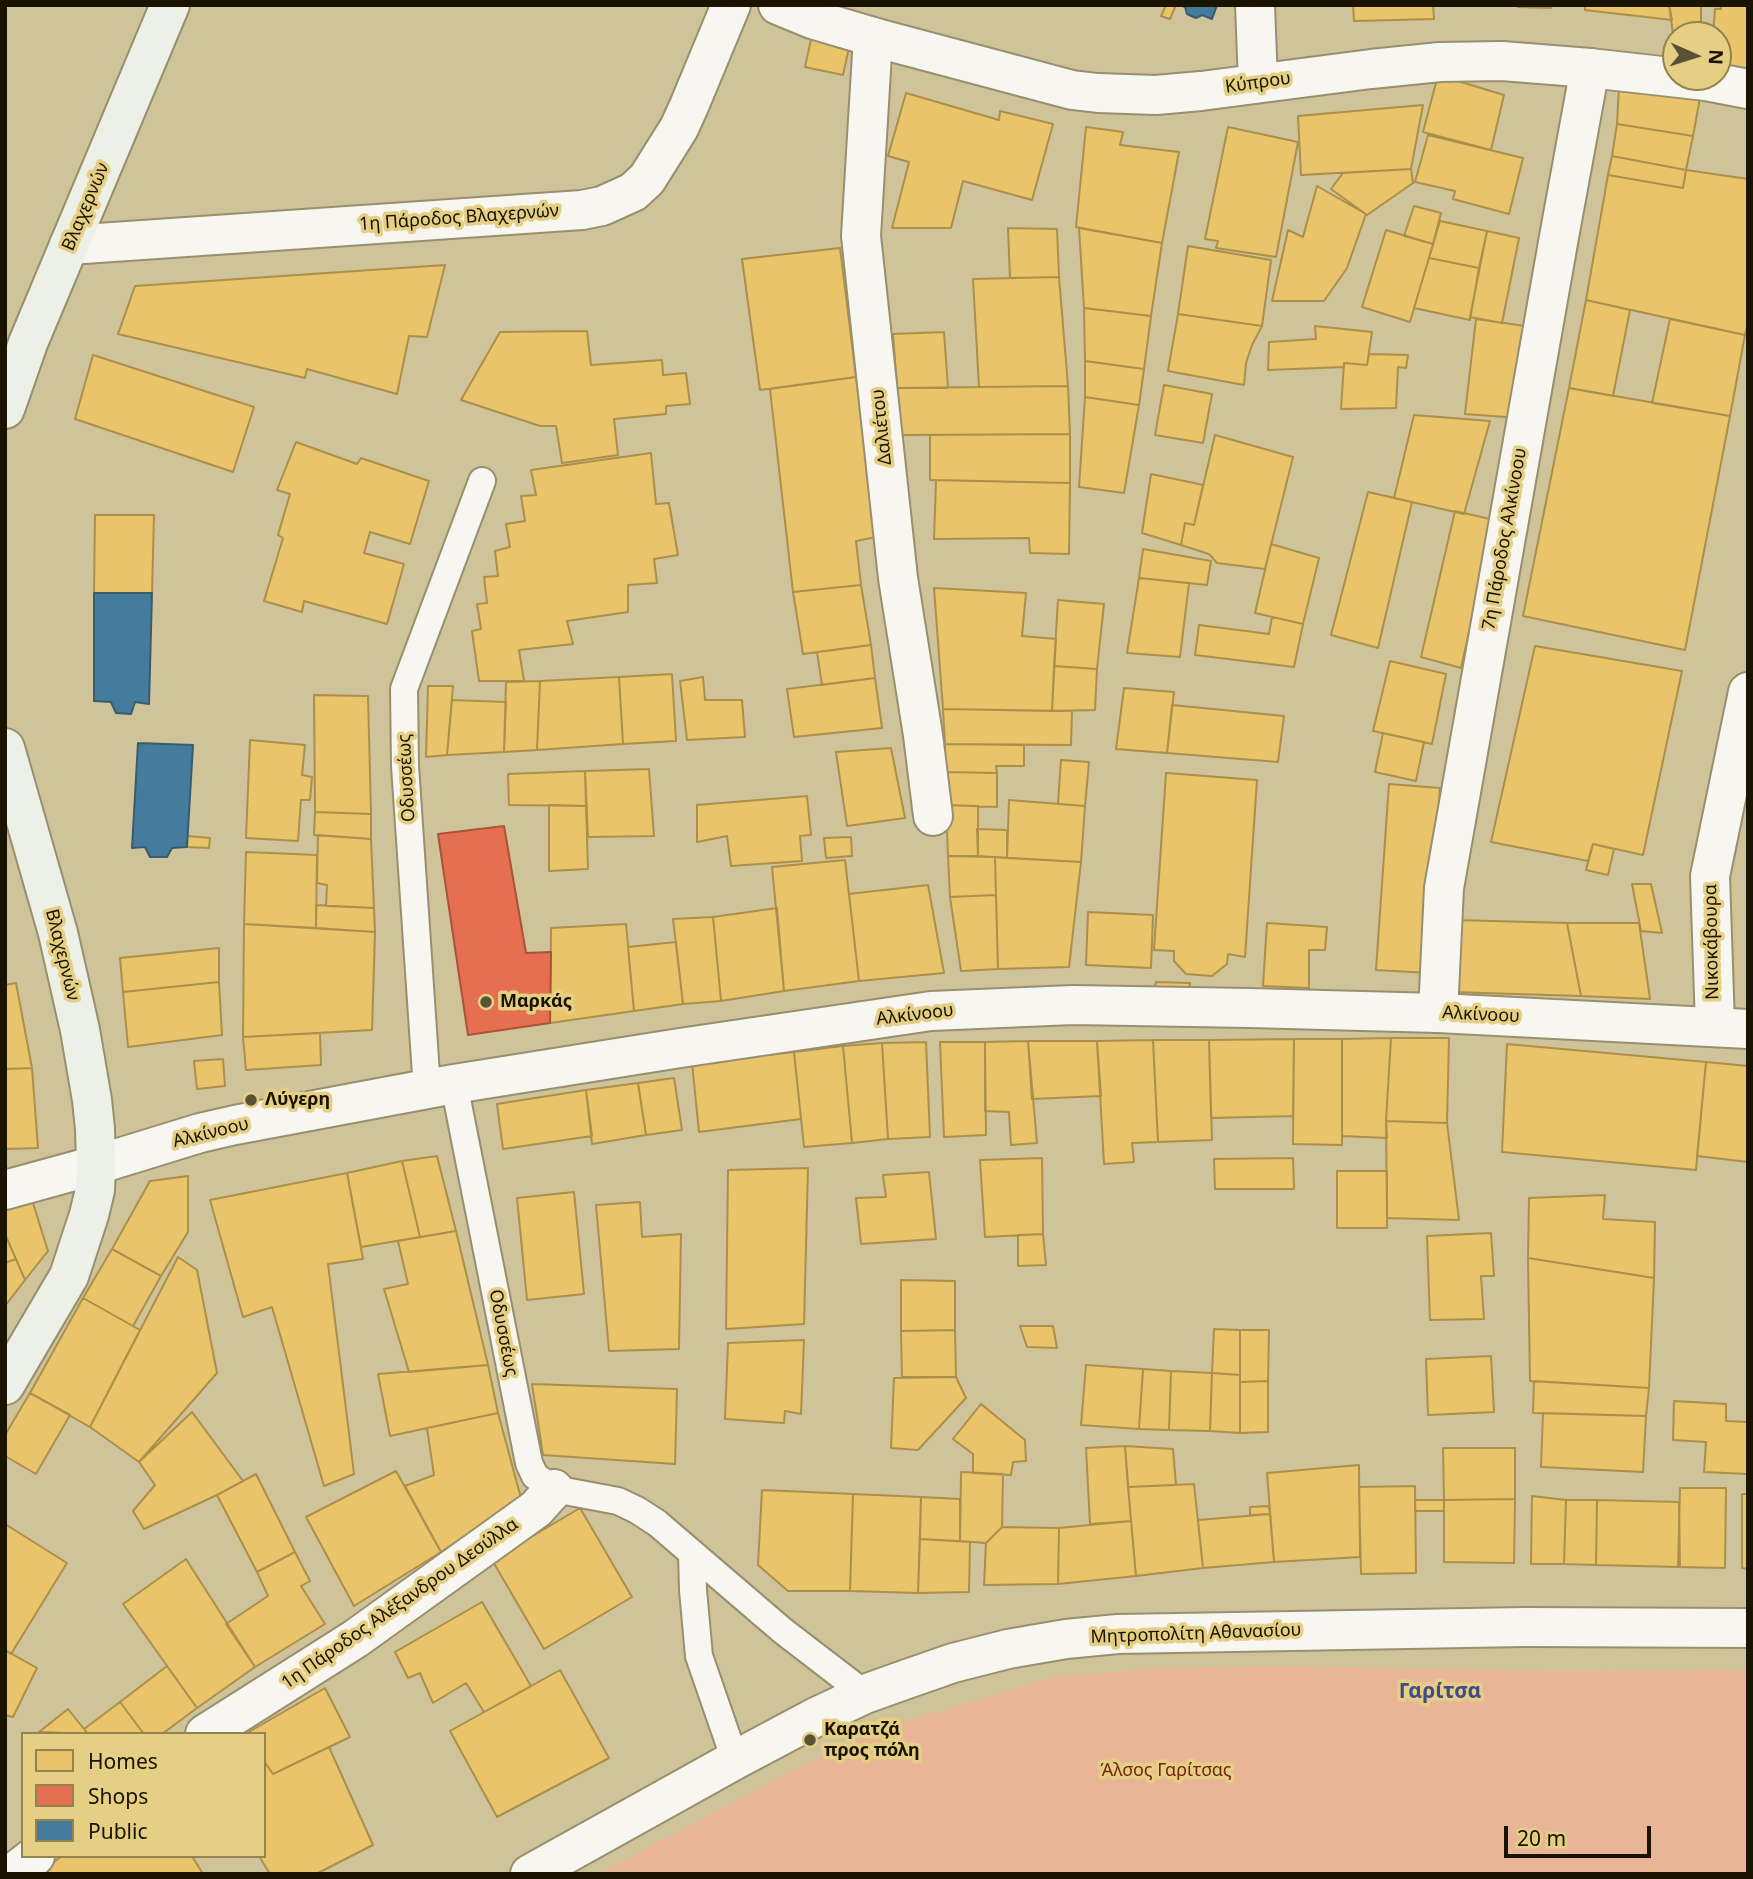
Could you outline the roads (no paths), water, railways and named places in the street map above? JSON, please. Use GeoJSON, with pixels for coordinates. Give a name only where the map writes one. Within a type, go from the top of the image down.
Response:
{"type":"FeatureCollection","features":[{"type":"Feature","properties":{"kind":"main road","name":"Βλαχερνών"},"geometry":{"type":"LineString","coordinates":[[5,410],[69,245],[170,5]]}},
{"type":"Feature","properties":{"kind":"main road","name":"Βλαχερνών"},"geometry":{"type":"LineString","coordinates":[[5,748],[58,933],[80,1030],[94,1119],[96,1165],[95,1190],[89,1215],[69,1276],[5,1385]]}},
{"type":"Feature","properties":{"kind":"street","name":"1η Πάροδος Βλαχερνών"},"geometry":{"type":"LineString","coordinates":[[69,245],[569,211],[602,206],[633,192],[647,179],[690,106],[731,5]]}},
{"type":"Feature","properties":{"kind":"street","name":"Κύπρου"},"geometry":{"type":"LineString","coordinates":[[778,5],[812,19],[873,37],[1072,90],[1098,93],[1156,95],[1440,62],[1502,61],[1706,81],[1748,89]]}},
{"type":"Feature","properties":{"kind":"street"},"geometry":{"type":"LineString","coordinates":[[1255,5],[1258,83]]}},
{"type":"Feature","properties":{"kind":"street","name":"Δαλιέτου"},"geometry":{"type":"LineString","coordinates":[[873,37],[861,236],[898,578],[933,816]]}},
{"type":"Feature","properties":{"kind":"street","name":"7η Πάροδος Αλκίνοου"},"geometry":{"type":"LineString","coordinates":[[1437,1013],[1444,888],[1590,68]]}},
{"type":"Feature","properties":{"kind":"street","name":"Νικοκάβουρα"},"geometry":{"type":"LineString","coordinates":[[1731,1028],[1710,876],[1748,692]]}},
{"type":"Feature","properties":{"kind":"street","name":"Αλκίνοου"},"geometry":{"type":"LineString","coordinates":[[5,1191],[234,1125],[440,1087],[931,1011],[1073,1005],[1437,1013],[1731,1028]]}},
{"type":"Feature","properties":{"kind":"street","name":"1η Πάροδος Αλέξανδρου Δεσύλλα"},"geometry":{"type":"LineString","coordinates":[[208,1732],[355,1639],[536,1509],[554,1489]]}},
{"type":"Feature","properties":{"kind":"street","name":"Μητροπολίτη Αθανασίου"},"geometry":{"type":"LineString","coordinates":[[530,1874],[816,1717],[865,1694],[953,1663],[1008,1649],[1118,1634],[1525,1628],[1748,1628]]}},
{"type":"Feature","properties":{"kind":"street"},"geometry":{"type":"LineString","coordinates":[[12,1874],[32,1858]]}},
{"type":"Feature","properties":{"kind":"lane","name":"Οδυσσέως"},"geometry":{"type":"LineString","coordinates":[[482,481],[404,689],[405,766],[440,1087],[529,1463],[535,1476],[554,1489]]}},
{"type":"Feature","properties":{"kind":"lane"},"geometry":{"type":"LineString","coordinates":[[554,1489],[618,1501],[657,1523],[783,1631],[865,1694]]}},
{"type":"Feature","properties":{"kind":"lane"},"geometry":{"type":"LineString","coordinates":[[692,1553],[699,1656],[735,1760]]}},
{"type":"Feature","properties":{"kind":"place","name":"Μαρκάς"},"geometry":{"type":"Point","coordinates":[486,1002]}},
{"type":"Feature","properties":{"kind":"place","name":"Λύγερη"},"geometry":{"type":"Point","coordinates":[251,1100]}},
{"type":"Feature","properties":{"kind":"place","name":"Καρατζά προς πόλη"},"geometry":{"type":"Point","coordinates":[810,1740]}},
{"type":"Feature","properties":{"kind":"district","name":"Γαρίτσα"},"geometry":{"type":"Point","coordinates":[1440,1692]}},
{"type":"Feature","properties":{"kind":"park label","name":"Άλσος Γαρίτσας"},"geometry":{"type":"Point","coordinates":[1166,1771]}}]}
